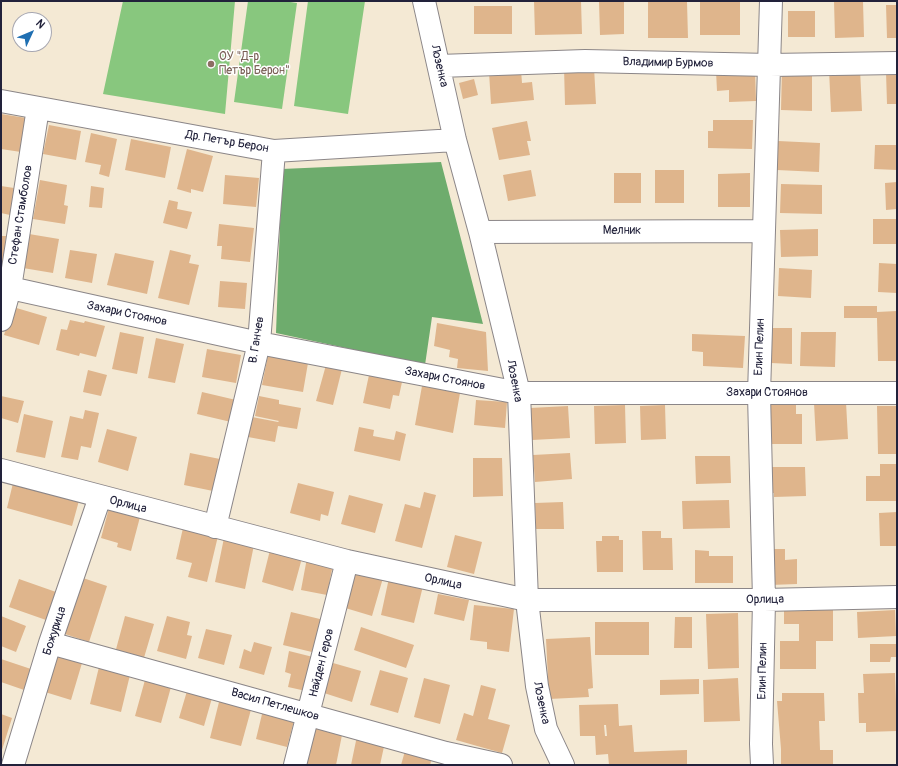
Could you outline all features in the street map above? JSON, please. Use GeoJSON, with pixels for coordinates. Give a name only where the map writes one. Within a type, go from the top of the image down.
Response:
{"type":"FeatureCollection","features":[{"type":"Feature","properties":{"kind":"street","name":"Лозенка"},"geometry":{"type":"LineString","coordinates":[[424,1],[455,140],[480,232],[519,393],[526,600],[538,693],[546,729],[563,765]]}},
{"type":"Feature","properties":{"kind":"street","name":"Елин Пелин"},"geometry":{"type":"LineString","coordinates":[[762,765],[761,744],[764,600],[759,394],[771,1]]}},
{"type":"Feature","properties":{"kind":"street","name":"Владимир Бурмов"},"geometry":{"type":"LineString","coordinates":[[439,66],[585,61],[770,65],[897,63]]}},
{"type":"Feature","properties":{"kind":"street","name":"Др. Петър Берон"},"geometry":{"type":"LineString","coordinates":[[1,101],[274,150],[455,140]]}},
{"type":"Feature","properties":{"kind":"street","name":"Стефан Стамболов"},"geometry":{"type":"LineString","coordinates":[[1,320],[5,287],[38,108]]}},
{"type":"Feature","properties":{"kind":"street","name":"В. Ганчев"},"geometry":{"type":"LineString","coordinates":[[215,527],[259,343],[274,150]]}},
{"type":"Feature","properties":{"kind":"street","name":"Мелник"},"geometry":{"type":"LineString","coordinates":[[480,232],[764,231]]}},
{"type":"Feature","properties":{"kind":"street","name":"Захари Стоянов"},"geometry":{"type":"LineString","coordinates":[[5,287],[259,343],[519,393],[897,393]]}},
{"type":"Feature","properties":{"kind":"street","name":"Орлица"},"geometry":{"type":"LineString","coordinates":[[1,470],[347,561],[526,600],[764,600],[897,597]]}},
{"type":"Feature","properties":{"kind":"street","name":"Божурица"},"geometry":{"type":"LineString","coordinates":[[12,765],[50,642],[100,497]]}},
{"type":"Feature","properties":{"kind":"street","name":"Найден Геров"},"geometry":{"type":"LineString","coordinates":[[295,765],[309,715],[347,561]]}},
{"type":"Feature","properties":{"kind":"street","name":"Васил Петлешков"},"geometry":{"type":"LineString","coordinates":[[50,642],[446,753],[501,765]]}},
{"type":"Feature","properties":{"kind":"green space"},"geometry":{"type":"Polygon","coordinates":[[[123,1],[235,1],[225,114],[103,94],[123,1]]]}},
{"type":"Feature","properties":{"kind":"green space"},"geometry":{"type":"Polygon","coordinates":[[[248,1],[284,1],[297,3],[282,109],[234,102],[248,1]]]}},
{"type":"Feature","properties":{"kind":"green space"},"geometry":{"type":"Polygon","coordinates":[[[308,1],[365,1],[348,114],[294,106],[308,1]]]}},
{"type":"Feature","properties":{"kind":"green space"},"geometry":{"type":"Polygon","coordinates":[[[441,162],[483,324],[432,317],[425,365],[276,333],[282,169],[441,162]]]}},
{"type":"Feature","properties":{"kind":"building"},"geometry":{"type":"Polygon","coordinates":[[[534,1],[581,1],[582,34],[535,35],[534,1]]]}},
{"type":"Feature","properties":{"kind":"building"},"geometry":{"type":"Polygon","coordinates":[[[700,1],[740,1],[740,35],[700,35],[700,1]]]}},
{"type":"Feature","properties":{"kind":"building"},"geometry":{"type":"Polygon","coordinates":[[[834,1],[863,1],[864,37],[835,38],[834,1]]]}},
{"type":"Feature","properties":{"kind":"building"},"geometry":{"type":"Polygon","coordinates":[[[599,2],[624,2],[624,34],[600,35],[599,2]]]}},
{"type":"Feature","properties":{"kind":"building"},"geometry":{"type":"Polygon","coordinates":[[[648,2],[687,2],[688,38],[648,38],[648,2]]]}},
{"type":"Feature","properties":{"kind":"building"},"geometry":{"type":"Polygon","coordinates":[[[886,5],[897,5],[897,38],[887,38],[886,5]]]}},
{"type":"Feature","properties":{"kind":"building"},"geometry":{"type":"Polygon","coordinates":[[[474,6],[512,6],[512,34],[474,34],[474,6]]]}},
{"type":"Feature","properties":{"kind":"building"},"geometry":{"type":"Polygon","coordinates":[[[788,11],[815,11],[815,37],[788,37],[788,11]]]}},
{"type":"Feature","properties":{"kind":"building"},"geometry":{"type":"Polygon","coordinates":[[[564,67],[594,67],[596,104],[565,105],[564,67]]]}},
{"type":"Feature","properties":{"kind":"building"},"geometry":{"type":"Polygon","coordinates":[[[782,69],[812,69],[812,111],[781,110],[782,69]]]}},
{"type":"Feature","properties":{"kind":"building"},"geometry":{"type":"Polygon","coordinates":[[[860,69],[862,111],[831,112],[829,70],[860,69]]]}},
{"type":"Feature","properties":{"kind":"building"},"geometry":{"type":"Polygon","coordinates":[[[521,70],[522,83],[532,82],[534,100],[491,104],[489,72],[521,70]]]}},
{"type":"Feature","properties":{"kind":"building"},"geometry":{"type":"Polygon","coordinates":[[[755,70],[756,101],[729,102],[729,90],[717,91],[716,71],[755,70]]]}},
{"type":"Feature","properties":{"kind":"building"},"geometry":{"type":"Polygon","coordinates":[[[897,71],[897,104],[887,104],[886,72],[897,71]]]}},
{"type":"Feature","properties":{"kind":"building"},"geometry":{"type":"Polygon","coordinates":[[[474,79],[478,95],[463,99],[459,83],[474,79]]]}},
{"type":"Feature","properties":{"kind":"building"},"geometry":{"type":"Polygon","coordinates":[[[1,114],[26,118],[21,152],[1,149],[1,114]]]}},
{"type":"Feature","properties":{"kind":"building"},"geometry":{"type":"Polygon","coordinates":[[[713,120],[753,120],[752,149],[708,148],[708,131],[713,131],[713,120]]]}},
{"type":"Feature","properties":{"kind":"building"},"geometry":{"type":"Polygon","coordinates":[[[527,121],[531,141],[527,141],[530,155],[499,160],[492,128],[527,121]]]}},
{"type":"Feature","properties":{"kind":"building"},"geometry":{"type":"Polygon","coordinates":[[[49,125],[81,131],[76,160],[43,154],[49,125]]]}},
{"type":"Feature","properties":{"kind":"building"},"geometry":{"type":"Polygon","coordinates":[[[91,133],[117,139],[109,177],[99,174],[101,165],[85,162],[91,133]]]}},
{"type":"Feature","properties":{"kind":"building"},"geometry":{"type":"Polygon","coordinates":[[[131,139],[171,147],[165,178],[125,170],[131,139]]]}},
{"type":"Feature","properties":{"kind":"building"},"geometry":{"type":"Polygon","coordinates":[[[778,141],[820,143],[819,172],[777,170],[778,141]]]}},
{"type":"Feature","properties":{"kind":"building"},"geometry":{"type":"Polygon","coordinates":[[[875,145],[897,145],[897,170],[874,169],[875,145]]]}},
{"type":"Feature","properties":{"kind":"building"},"geometry":{"type":"Polygon","coordinates":[[[187,149],[213,156],[203,192],[191,189],[191,193],[177,189],[187,149]]]}},
{"type":"Feature","properties":{"kind":"building"},"geometry":{"type":"Polygon","coordinates":[[[531,170],[536,196],[508,201],[503,175],[531,170]]]}},
{"type":"Feature","properties":{"kind":"building"},"geometry":{"type":"Polygon","coordinates":[[[655,170],[684,170],[684,203],[655,203],[655,170]]]}},
{"type":"Feature","properties":{"kind":"building"},"geometry":{"type":"Polygon","coordinates":[[[614,173],[641,173],[641,203],[614,203],[614,173]]]}},
{"type":"Feature","properties":{"kind":"building"},"geometry":{"type":"Polygon","coordinates":[[[750,173],[750,207],[718,207],[718,174],[750,173]]]}},
{"type":"Feature","properties":{"kind":"building"},"geometry":{"type":"Polygon","coordinates":[[[225,175],[259,178],[256,207],[223,204],[225,175]]]}},
{"type":"Feature","properties":{"kind":"building"},"geometry":{"type":"Polygon","coordinates":[[[40,180],[67,185],[64,205],[68,206],[65,224],[33,219],[40,180]]]}},
{"type":"Feature","properties":{"kind":"building"},"geometry":{"type":"Polygon","coordinates":[[[897,182],[897,209],[886,210],[885,183],[897,182]]]}},
{"type":"Feature","properties":{"kind":"building"},"geometry":{"type":"Polygon","coordinates":[[[781,184],[822,185],[822,214],[780,213],[781,184]]]}},
{"type":"Feature","properties":{"kind":"building"},"geometry":{"type":"Polygon","coordinates":[[[1,186],[14,188],[10,215],[1,213],[1,186]]]}},
{"type":"Feature","properties":{"kind":"building"},"geometry":{"type":"Polygon","coordinates":[[[91,186],[104,188],[102,208],[89,207],[91,186]]]}},
{"type":"Feature","properties":{"kind":"building"},"geometry":{"type":"Polygon","coordinates":[[[169,200],[178,202],[177,209],[192,212],[187,229],[163,223],[169,200]]]}},
{"type":"Feature","properties":{"kind":"building"},"geometry":{"type":"Polygon","coordinates":[[[873,219],[897,219],[897,244],[873,244],[873,219]]]}},
{"type":"Feature","properties":{"kind":"building"},"geometry":{"type":"Polygon","coordinates":[[[219,224],[254,228],[250,262],[221,259],[222,246],[217,246],[219,224]]]}},
{"type":"Feature","properties":{"kind":"building"},"geometry":{"type":"Polygon","coordinates":[[[818,229],[818,256],[781,257],[780,230],[818,229]]]}},
{"type":"Feature","properties":{"kind":"building"},"geometry":{"type":"Polygon","coordinates":[[[29,234],[59,239],[53,273],[23,268],[29,234]]]}},
{"type":"Feature","properties":{"kind":"building"},"geometry":{"type":"Polygon","coordinates":[[[1,236],[6,236],[3,266],[1,266],[1,236]]]}},
{"type":"Feature","properties":{"kind":"building"},"geometry":{"type":"Polygon","coordinates":[[[70,250],[97,254],[92,283],[65,278],[70,250]]]}},
{"type":"Feature","properties":{"kind":"building"},"geometry":{"type":"Polygon","coordinates":[[[170,250],[191,255],[189,263],[199,265],[189,305],[158,298],[170,250]]]}},
{"type":"Feature","properties":{"kind":"building"},"geometry":{"type":"Polygon","coordinates":[[[115,253],[154,261],[147,294],[107,285],[115,253]]]}},
{"type":"Feature","properties":{"kind":"building"},"geometry":{"type":"Polygon","coordinates":[[[879,263],[897,264],[897,293],[878,292],[879,263]]]}},
{"type":"Feature","properties":{"kind":"building"},"geometry":{"type":"Polygon","coordinates":[[[779,268],[812,270],[811,298],[778,296],[779,268]]]}},
{"type":"Feature","properties":{"kind":"building"},"geometry":{"type":"Polygon","coordinates":[[[220,281],[247,283],[245,309],[218,307],[220,281]]]}},
{"type":"Feature","properties":{"kind":"building"},"geometry":{"type":"Polygon","coordinates":[[[844,306],[877,306],[877,312],[897,311],[897,361],[878,361],[877,318],[844,318],[844,306]]]}},
{"type":"Feature","properties":{"kind":"building"},"geometry":{"type":"Polygon","coordinates":[[[13,307],[47,317],[39,345],[4,335],[13,307]]]}},
{"type":"Feature","properties":{"kind":"building"},"geometry":{"type":"Polygon","coordinates":[[[70,320],[84,323],[85,321],[105,326],[96,357],[80,353],[79,356],[56,350],[61,329],[67,330],[70,320]]]}},
{"type":"Feature","properties":{"kind":"building"},"geometry":{"type":"Polygon","coordinates":[[[437,323],[486,332],[488,371],[457,368],[458,359],[449,357],[450,350],[434,346],[437,323]]]}},
{"type":"Feature","properties":{"kind":"building"},"geometry":{"type":"Polygon","coordinates":[[[771,328],[792,328],[792,364],[771,363],[771,328]]]}},
{"type":"Feature","properties":{"kind":"building"},"geometry":{"type":"Polygon","coordinates":[[[120,332],[144,337],[137,374],[112,369],[120,332]]]}},
{"type":"Feature","properties":{"kind":"building"},"geometry":{"type":"Polygon","coordinates":[[[801,332],[836,332],[835,367],[800,366],[801,332]]]}},
{"type":"Feature","properties":{"kind":"building"},"geometry":{"type":"Polygon","coordinates":[[[692,334],[745,336],[743,368],[703,366],[703,352],[692,351],[692,334]]]}},
{"type":"Feature","properties":{"kind":"building"},"geometry":{"type":"Polygon","coordinates":[[[156,338],[184,344],[175,383],[148,378],[156,338]]]}},
{"type":"Feature","properties":{"kind":"building"},"geometry":{"type":"Polygon","coordinates":[[[207,349],[241,355],[236,383],[202,377],[207,349]]]}},
{"type":"Feature","properties":{"kind":"building"},"geometry":{"type":"Polygon","coordinates":[[[268,355],[308,363],[303,392],[262,385],[268,355]]]}},
{"type":"Feature","properties":{"kind":"building"},"geometry":{"type":"Polygon","coordinates":[[[326,365],[342,369],[333,405],[316,401],[326,365]]]}},
{"type":"Feature","properties":{"kind":"building"},"geometry":{"type":"Polygon","coordinates":[[[88,370],[107,375],[101,396],[83,392],[88,370]]]}},
{"type":"Feature","properties":{"kind":"building"},"geometry":{"type":"Polygon","coordinates":[[[369,375],[402,382],[399,396],[393,395],[390,409],[363,403],[369,375]]]}},
{"type":"Feature","properties":{"kind":"building"},"geometry":{"type":"Polygon","coordinates":[[[422,386],[460,393],[453,433],[415,425],[422,386]]]}},
{"type":"Feature","properties":{"kind":"building"},"geometry":{"type":"Polygon","coordinates":[[[202,392],[236,400],[231,422],[197,414],[202,392]]]}},
{"type":"Feature","properties":{"kind":"building"},"geometry":{"type":"Polygon","coordinates":[[[1,396],[24,401],[18,423],[1,418],[1,396]]]}},
{"type":"Feature","properties":{"kind":"building"},"geometry":{"type":"Polygon","coordinates":[[[259,396],[279,400],[279,404],[301,408],[297,429],[278,426],[275,442],[248,437],[252,417],[279,421],[255,416],[259,396]]]}},
{"type":"Feature","properties":{"kind":"building"},"geometry":{"type":"Polygon","coordinates":[[[476,400],[507,402],[505,428],[474,425],[476,400]]]}},
{"type":"Feature","properties":{"kind":"building"},"geometry":{"type":"Polygon","coordinates":[[[846,402],[848,439],[816,441],[814,403],[846,402]]]}},
{"type":"Feature","properties":{"kind":"building"},"geometry":{"type":"Polygon","coordinates":[[[766,404],[796,404],[796,414],[802,414],[802,444],[766,444],[766,404]]]}},
{"type":"Feature","properties":{"kind":"building"},"geometry":{"type":"Polygon","coordinates":[[[625,405],[626,443],[595,444],[594,406],[625,405]]]}},
{"type":"Feature","properties":{"kind":"building"},"geometry":{"type":"Polygon","coordinates":[[[665,405],[666,439],[641,440],[640,406],[665,405]]]}},
{"type":"Feature","properties":{"kind":"building"},"geometry":{"type":"Polygon","coordinates":[[[568,406],[570,438],[532,440],[530,408],[568,406]]]}},
{"type":"Feature","properties":{"kind":"building"},"geometry":{"type":"Polygon","coordinates":[[[877,406],[897,406],[897,454],[878,454],[877,406]]]}},
{"type":"Feature","properties":{"kind":"building"},"geometry":{"type":"Polygon","coordinates":[[[85,410],[99,413],[91,448],[81,446],[78,460],[61,457],[70,416],[83,419],[85,410]]]}},
{"type":"Feature","properties":{"kind":"building"},"geometry":{"type":"Polygon","coordinates":[[[24,414],[53,421],[45,458],[16,452],[24,414]]]}},
{"type":"Feature","properties":{"kind":"building"},"geometry":{"type":"Polygon","coordinates":[[[359,427],[374,430],[373,436],[394,440],[396,431],[406,434],[400,461],[354,451],[359,427]]]}},
{"type":"Feature","properties":{"kind":"building"},"geometry":{"type":"Polygon","coordinates":[[[107,429],[137,437],[128,471],[98,462],[107,429]]]}},
{"type":"Feature","properties":{"kind":"building"},"geometry":{"type":"Polygon","coordinates":[[[190,453],[220,459],[213,491],[184,485],[190,453]]]}},
{"type":"Feature","properties":{"kind":"building"},"geometry":{"type":"Polygon","coordinates":[[[570,453],[572,479],[535,482],[533,455],[570,453]]]}},
{"type":"Feature","properties":{"kind":"building"},"geometry":{"type":"Polygon","coordinates":[[[695,456],[730,456],[731,483],[696,484],[695,456]]]}},
{"type":"Feature","properties":{"kind":"building"},"geometry":{"type":"Polygon","coordinates":[[[473,458],[502,458],[503,496],[473,497],[473,458]]]}},
{"type":"Feature","properties":{"kind":"building"},"geometry":{"type":"Polygon","coordinates":[[[880,464],[897,464],[897,501],[866,501],[866,476],[880,476],[880,464]]]}},
{"type":"Feature","properties":{"kind":"building"},"geometry":{"type":"Polygon","coordinates":[[[768,467],[805,467],[806,496],[774,497],[774,493],[768,493],[768,467]]]}},
{"type":"Feature","properties":{"kind":"building"},"geometry":{"type":"Polygon","coordinates":[[[14,479],[80,497],[72,526],[7,508],[14,479]]]}},
{"type":"Feature","properties":{"kind":"building"},"geometry":{"type":"Polygon","coordinates":[[[298,483],[334,492],[328,516],[321,514],[320,521],[290,513],[298,483]]]}},
{"type":"Feature","properties":{"kind":"building"},"geometry":{"type":"Polygon","coordinates":[[[424,492],[436,495],[422,548],[395,541],[405,504],[420,508],[424,492]]]}},
{"type":"Feature","properties":{"kind":"building"},"geometry":{"type":"Polygon","coordinates":[[[349,495],[383,504],[375,533],[341,524],[349,495]]]}},
{"type":"Feature","properties":{"kind":"building"},"geometry":{"type":"Polygon","coordinates":[[[729,500],[730,528],[683,529],[682,501],[729,500]]]}},
{"type":"Feature","properties":{"kind":"building"},"geometry":{"type":"Polygon","coordinates":[[[563,502],[564,529],[536,529],[535,503],[563,502]]]}},
{"type":"Feature","properties":{"kind":"building"},"geometry":{"type":"Polygon","coordinates":[[[109,508],[140,517],[131,551],[117,547],[118,543],[101,538],[109,508]]]}},
{"type":"Feature","properties":{"kind":"building"},"geometry":{"type":"Polygon","coordinates":[[[897,512],[897,546],[880,546],[879,513],[897,512]]]}},
{"type":"Feature","properties":{"kind":"building"},"geometry":{"type":"Polygon","coordinates":[[[183,528],[218,536],[207,582],[188,577],[192,563],[176,559],[183,528]]]}},
{"type":"Feature","properties":{"kind":"building"},"geometry":{"type":"Polygon","coordinates":[[[642,531],[661,531],[661,538],[672,538],[673,570],[643,570],[642,531]]]}},
{"type":"Feature","properties":{"kind":"building"},"geometry":{"type":"Polygon","coordinates":[[[455,535],[482,542],[474,574],[447,567],[455,535]]]}},
{"type":"Feature","properties":{"kind":"building"},"geometry":{"type":"Polygon","coordinates":[[[602,536],[619,536],[619,540],[623,540],[623,572],[597,572],[596,541],[602,541],[602,536]]]}},
{"type":"Feature","properties":{"kind":"building"},"geometry":{"type":"Polygon","coordinates":[[[224,538],[254,545],[245,589],[215,582],[224,538]]]}},
{"type":"Feature","properties":{"kind":"building"},"geometry":{"type":"Polygon","coordinates":[[[769,549],[785,549],[785,560],[797,559],[797,584],[770,585],[769,549]]]}},
{"type":"Feature","properties":{"kind":"building"},"geometry":{"type":"Polygon","coordinates":[[[270,550],[302,558],[293,591],[262,582],[270,550]]]}},
{"type":"Feature","properties":{"kind":"building"},"geometry":{"type":"Polygon","coordinates":[[[695,550],[709,551],[709,556],[733,556],[733,583],[695,583],[695,550]]]}},
{"type":"Feature","properties":{"kind":"building"},"geometry":{"type":"Polygon","coordinates":[[[307,558],[333,564],[327,595],[301,590],[307,558]]]}},
{"type":"Feature","properties":{"kind":"building"},"geometry":{"type":"Polygon","coordinates":[[[354,569],[383,578],[372,616],[342,607],[354,569]]]}},
{"type":"Feature","properties":{"kind":"building"},"geometry":{"type":"Polygon","coordinates":[[[77,576],[107,586],[89,642],[59,632],[77,576]]]}},
{"type":"Feature","properties":{"kind":"building"},"geometry":{"type":"Polygon","coordinates":[[[389,578],[423,586],[414,623],[381,615],[389,578]]]}},
{"type":"Feature","properties":{"kind":"building"},"geometry":{"type":"Polygon","coordinates":[[[19,579],[56,592],[46,620],[9,607],[19,579]]]}},
{"type":"Feature","properties":{"kind":"building"},"geometry":{"type":"Polygon","coordinates":[[[438,594],[469,600],[464,621],[434,614],[438,594]]]}},
{"type":"Feature","properties":{"kind":"building"},"geometry":{"type":"Polygon","coordinates":[[[474,605],[514,609],[509,652],[487,649],[487,642],[470,640],[474,605]]]}},
{"type":"Feature","properties":{"kind":"building"},"geometry":{"type":"Polygon","coordinates":[[[784,605],[833,605],[833,641],[816,641],[816,669],[780,669],[780,641],[799,641],[799,624],[784,624],[784,605]]]}},
{"type":"Feature","properties":{"kind":"building"},"geometry":{"type":"Polygon","coordinates":[[[895,610],[896,636],[858,638],[857,612],[895,610]]]}},
{"type":"Feature","properties":{"kind":"building"},"geometry":{"type":"Polygon","coordinates":[[[291,612],[324,620],[316,653],[283,645],[291,612]]]}},
{"type":"Feature","properties":{"kind":"building"},"geometry":{"type":"Polygon","coordinates":[[[738,613],[739,668],[708,669],[706,614],[738,613]]]}},
{"type":"Feature","properties":{"kind":"building"},"geometry":{"type":"Polygon","coordinates":[[[1,616],[26,626],[16,652],[1,646],[1,616]]]}},
{"type":"Feature","properties":{"kind":"building"},"geometry":{"type":"Polygon","coordinates":[[[125,616],[154,624],[143,661],[115,653],[125,616]]]}},
{"type":"Feature","properties":{"kind":"building"},"geometry":{"type":"Polygon","coordinates":[[[167,616],[190,622],[187,635],[192,636],[186,659],[157,651],[167,616]]]}},
{"type":"Feature","properties":{"kind":"building"},"geometry":{"type":"Polygon","coordinates":[[[675,617],[692,617],[692,648],[674,648],[675,617]]]}},
{"type":"Feature","properties":{"kind":"building"},"geometry":{"type":"Polygon","coordinates":[[[595,622],[649,622],[649,655],[595,655],[595,622]]]}},
{"type":"Feature","properties":{"kind":"building"},"geometry":{"type":"Polygon","coordinates":[[[361,627],[414,645],[406,668],[354,650],[361,627]]]}},
{"type":"Feature","properties":{"kind":"building"},"geometry":{"type":"Polygon","coordinates":[[[206,629],[232,635],[224,665],[198,658],[206,629]]]}},
{"type":"Feature","properties":{"kind":"building"},"geometry":{"type":"Polygon","coordinates":[[[590,637],[593,688],[588,689],[589,697],[549,699],[546,639],[590,637]]]}},
{"type":"Feature","properties":{"kind":"building"},"geometry":{"type":"Polygon","coordinates":[[[254,642],[272,647],[264,675],[239,668],[244,649],[251,652],[254,642]]]}},
{"type":"Feature","properties":{"kind":"building"},"geometry":{"type":"Polygon","coordinates":[[[870,644],[897,644],[897,657],[891,657],[890,662],[870,662],[870,644]]]}},
{"type":"Feature","properties":{"kind":"building"},"geometry":{"type":"Polygon","coordinates":[[[289,651],[313,657],[306,691],[288,687],[291,674],[285,672],[289,651]]]}},
{"type":"Feature","properties":{"kind":"building"},"geometry":{"type":"Polygon","coordinates":[[[56,655],[82,663],[71,700],[45,692],[56,655]]]}},
{"type":"Feature","properties":{"kind":"building"},"geometry":{"type":"Polygon","coordinates":[[[1,659],[34,670],[27,691],[1,682],[1,659]]]}},
{"type":"Feature","properties":{"kind":"building"},"geometry":{"type":"Polygon","coordinates":[[[333,663],[361,671],[352,702],[324,693],[333,663]]]}},
{"type":"Feature","properties":{"kind":"building"},"geometry":{"type":"Polygon","coordinates":[[[99,667],[130,675],[121,712],[90,704],[99,667]]]}},
{"type":"Feature","properties":{"kind":"building"},"geometry":{"type":"Polygon","coordinates":[[[380,670],[408,678],[398,713],[370,705],[380,670]]]}},
{"type":"Feature","properties":{"kind":"building"},"geometry":{"type":"Polygon","coordinates":[[[895,673],[897,731],[866,732],[866,723],[859,723],[858,693],[864,693],[863,674],[895,673]]]}},
{"type":"Feature","properties":{"kind":"building"},"geometry":{"type":"Polygon","coordinates":[[[424,678],[450,685],[440,724],[414,717],[424,678]]]}},
{"type":"Feature","properties":{"kind":"building"},"geometry":{"type":"Polygon","coordinates":[[[738,678],[740,721],[704,722],[703,680],[738,678]]]}},
{"type":"Feature","properties":{"kind":"building"},"geometry":{"type":"Polygon","coordinates":[[[699,679],[699,694],[660,695],[660,680],[699,679]]]}},
{"type":"Feature","properties":{"kind":"building"},"geometry":{"type":"Polygon","coordinates":[[[145,680],[171,687],[161,723],[135,716],[145,680]]]}},
{"type":"Feature","properties":{"kind":"building"},"geometry":{"type":"Polygon","coordinates":[[[481,685],[496,689],[488,719],[510,725],[502,753],[456,740],[464,713],[473,716],[481,685]]]}},
{"type":"Feature","properties":{"kind":"building"},"geometry":{"type":"Polygon","coordinates":[[[187,691],[212,698],[204,726],[179,718],[187,691]]]}},
{"type":"Feature","properties":{"kind":"building"},"geometry":{"type":"Polygon","coordinates":[[[782,693],[824,693],[825,721],[819,721],[820,750],[833,750],[833,765],[781,765],[777,701],[782,701],[782,693]]]}},
{"type":"Feature","properties":{"kind":"building"},"geometry":{"type":"Polygon","coordinates":[[[220,698],[252,706],[241,746],[210,738],[220,698]]]}},
{"type":"Feature","properties":{"kind":"building"},"geometry":{"type":"Polygon","coordinates":[[[618,704],[619,726],[632,725],[634,752],[687,750],[687,765],[609,765],[608,754],[596,755],[595,736],[580,736],[579,705],[618,704]],[[604,725],[605,736],[607,736],[606,725],[604,725]]]}},
{"type":"Feature","properties":{"kind":"building"},"geometry":{"type":"Polygon","coordinates":[[[263,710],[295,717],[287,747],[256,739],[263,710]]]}},
{"type":"Feature","properties":{"kind":"building"},"geometry":{"type":"Polygon","coordinates":[[[1,714],[12,718],[1,753],[1,714]]]}},
{"type":"Feature","properties":{"kind":"building"},"geometry":{"type":"Polygon","coordinates":[[[314,724],[343,730],[336,765],[306,765],[314,724]]]}},
{"type":"Feature","properties":{"kind":"building"},"geometry":{"type":"Polygon","coordinates":[[[357,736],[385,742],[380,765],[351,765],[357,736]]]}},
{"type":"Feature","properties":{"kind":"building"},"geometry":{"type":"Polygon","coordinates":[[[405,751],[432,758],[430,765],[401,765],[405,751]]]}},
{"type":"Feature","properties":{"kind":"place","name":"ОУ \"Д-р Петър Берон\""},"geometry":{"type":"Point","coordinates":[211,64]}}]}
